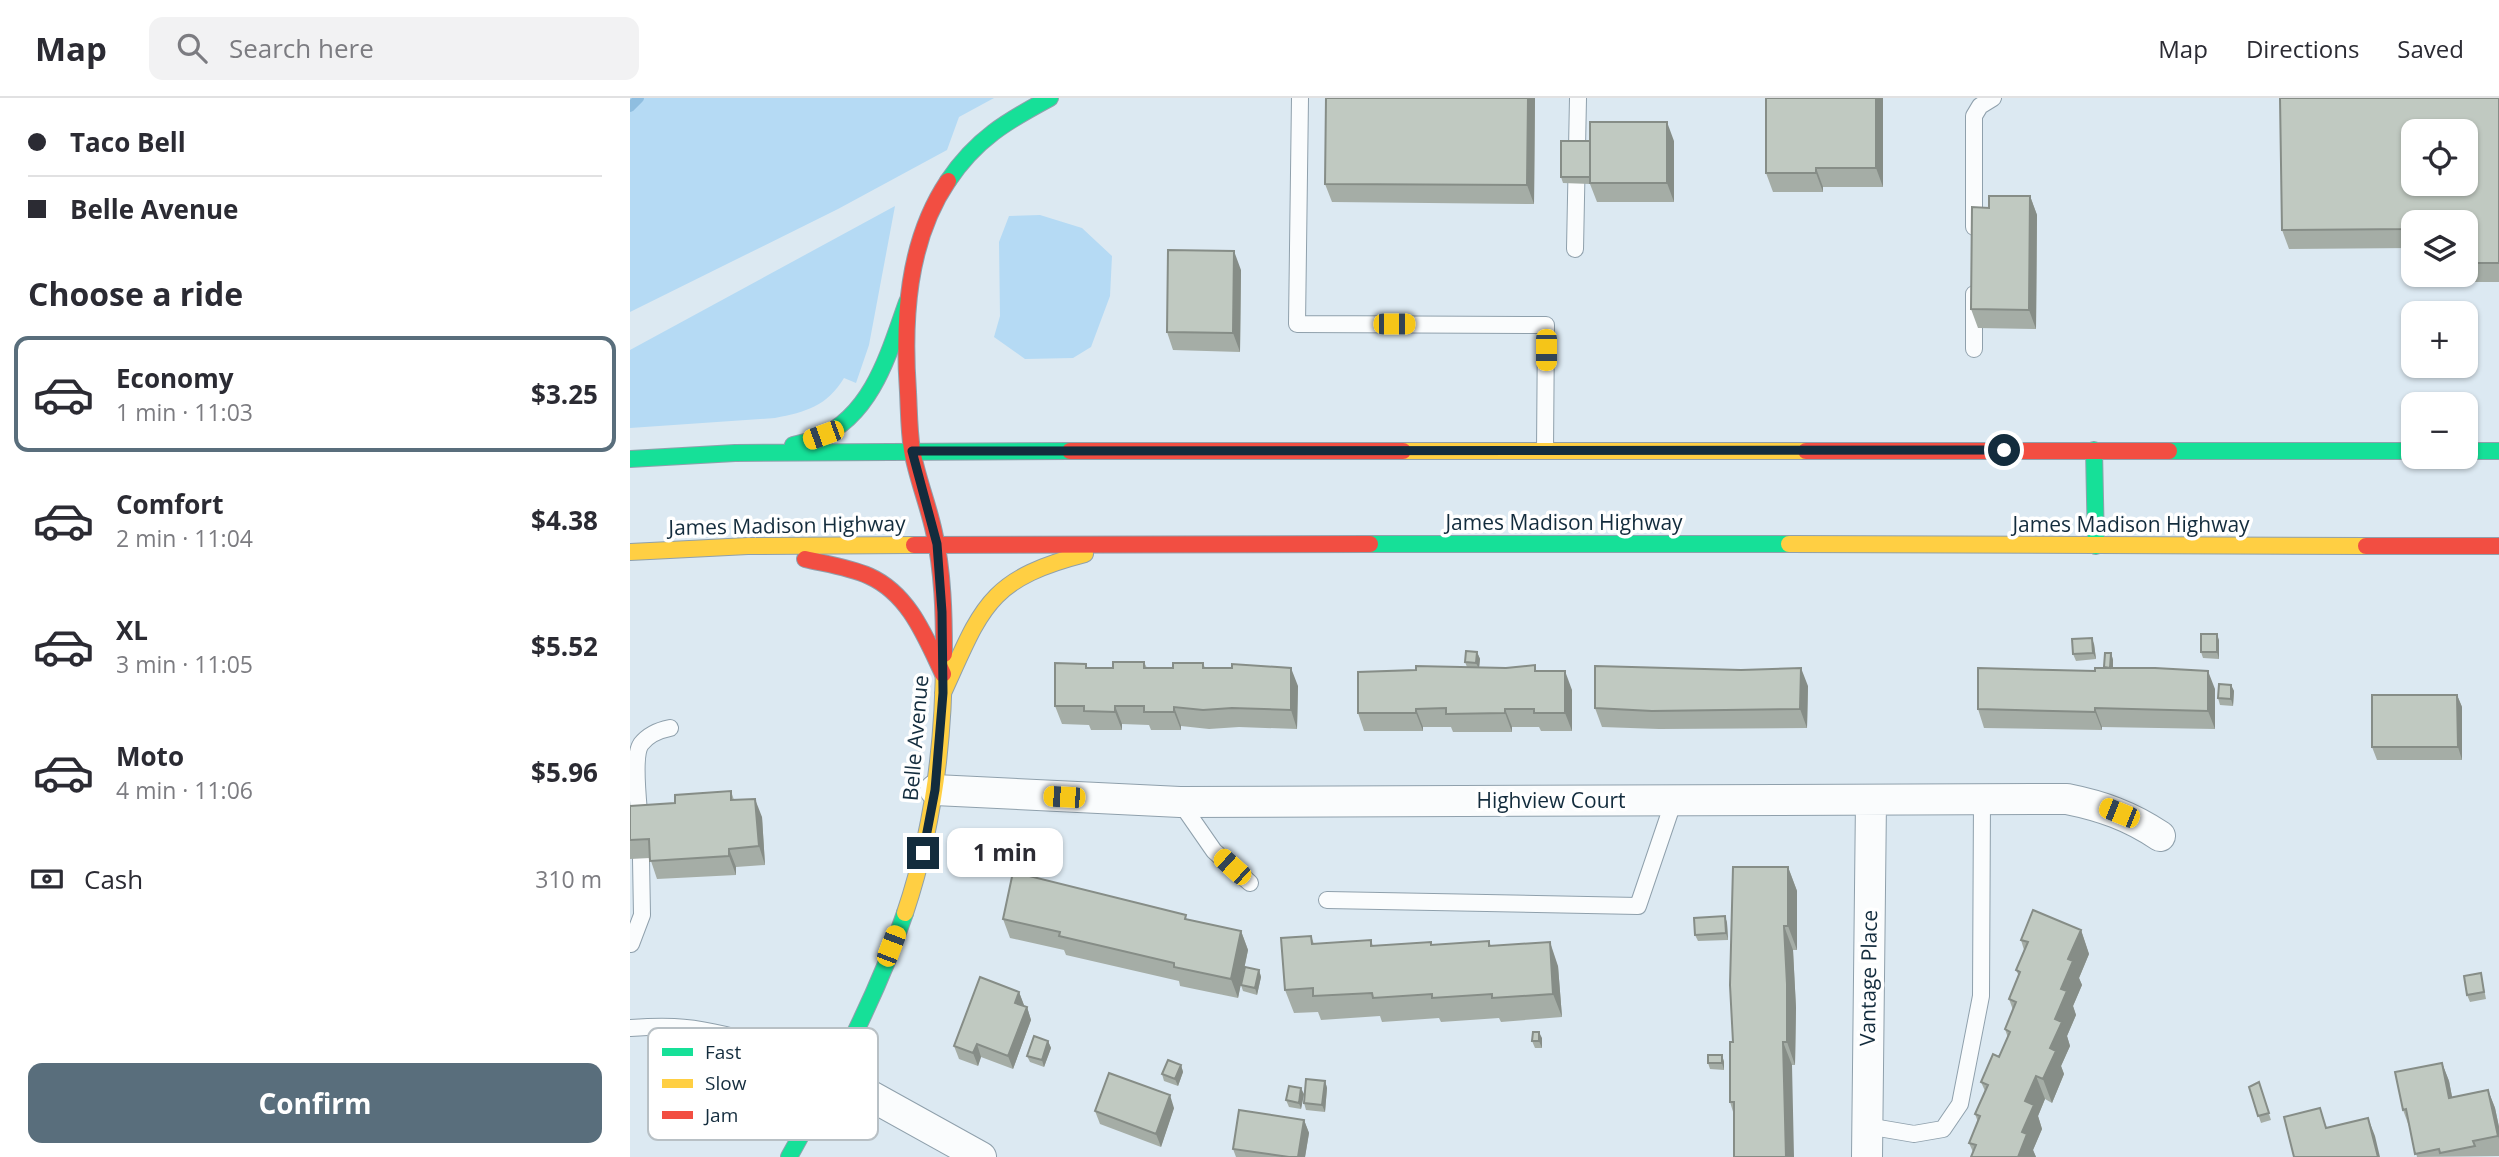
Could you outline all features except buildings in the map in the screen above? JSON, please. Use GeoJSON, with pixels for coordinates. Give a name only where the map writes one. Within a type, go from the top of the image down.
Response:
{"type":"FeatureCollection","features":[{"type":"Feature","properties":{"kind":"main road"},"geometry":{"type":"LineString","coordinates":[[735,453],[798,444],[823,435],[856,413],[875,385],[907,302],[923,227],[954,170],[984,138],[1049,98]]}},
{"type":"Feature","properties":{"kind":"main road","name":"Belle Avenue"},"geometry":{"type":"LineString","coordinates":[[858,1028],[908,905],[923,853],[935,790],[943,693],[942,612],[937,544],[912,451],[904,351],[907,302]]}},
{"type":"Feature","properties":{"kind":"main road"},"geometry":{"type":"LineString","coordinates":[[2094,450],[2096,545]]}},
{"type":"Feature","properties":{"kind":"main road"},"geometry":{"type":"LineString","coordinates":[[630,459],[735,453],[912,451],[2401,451]]}},
{"type":"Feature","properties":{"kind":"main road"},"geometry":{"type":"LineString","coordinates":[[2478,451],[2499,451]]}},
{"type":"Feature","properties":{"kind":"main road"},"geometry":{"type":"LineString","coordinates":[[943,693],[983,609],[1006,586],[1027,573],[1056,561],[1132,543]]}},
{"type":"Feature","properties":{"kind":"main road","name":"James Madison Highway"},"geometry":{"type":"LineString","coordinates":[[630,552],[748,546],[1132,543],[2499,547]]}},
{"type":"Feature","properties":{"kind":"main road"},"geometry":{"type":"LineString","coordinates":[[748,546],[867,575],[881,582],[894,592],[912,615],[943,674]]}},
{"type":"Feature","properties":{"kind":"main road","name":"Belle Avenue"},"geometry":{"type":"LineString","coordinates":[[789,1157],[799,1140]]}},
{"type":"Feature","properties":{"kind":"street","name":"Highview Court"},"geometry":{"type":"LineString","coordinates":[[935,790],[1180,802],[2067,799],[2090,803],[2136,820],[2160,836]]}},
{"type":"Feature","properties":{"kind":"street","name":"Vantage Place"},"geometry":{"type":"LineString","coordinates":[[1867,1157],[1871,800]]}},
{"type":"Feature","properties":{"kind":"street"},"geometry":{"type":"LineString","coordinates":[[878,1100],[981,1157]]}},
{"type":"Feature","properties":{"kind":"lane"},"geometry":{"type":"LineString","coordinates":[[1300,98],[1297,324],[1546,325],[1545,450]]}},
{"type":"Feature","properties":{"kind":"lane"},"geometry":{"type":"LineString","coordinates":[[1575,250],[1578,98]]}},
{"type":"Feature","properties":{"kind":"lane"},"geometry":{"type":"LineString","coordinates":[[1974,242],[1974,116],[1980,106],[1993,98]]}},
{"type":"Feature","properties":{"kind":"lane"},"geometry":{"type":"LineString","coordinates":[[1974,282],[1974,349]]}},
{"type":"Feature","properties":{"kind":"lane"},"geometry":{"type":"LineString","coordinates":[[640,824],[638,750],[650,735],[670,728]]}},
{"type":"Feature","properties":{"kind":"lane"},"geometry":{"type":"LineString","coordinates":[[1867,1126],[1914,1133],[1943,1129],[1960,1104],[1980,996],[1982,799]]}},
{"type":"Feature","properties":{"kind":"lane"},"geometry":{"type":"LineString","coordinates":[[1326,900],[1639,906],[1674,800]]}},
{"type":"Feature","properties":{"kind":"lane"},"geometry":{"type":"LineString","coordinates":[[1180,802],[1214,851],[1250,883]]}},
{"type":"Feature","properties":{"kind":"lane"},"geometry":{"type":"LineString","coordinates":[[631,944],[642,915],[641,859]]}},
{"type":"Feature","properties":{"kind":"lane"},"geometry":{"type":"LineString","coordinates":[[630,1028],[681,1028]]}},
{"type":"Feature","properties":{"kind":"shaded area"},"geometry":{"type":"Polygon","coordinates":[[[630,98],[994,98],[959,117],[947,150],[838,209],[630,312],[630,98]]]}},
{"type":"Feature","properties":{"kind":"shaded area"},"geometry":{"type":"Polygon","coordinates":[[[895,206],[869,345],[856,383],[844,378],[830,395],[815,406],[775,418],[630,428],[630,350],[895,206]]]}},
{"type":"Feature","properties":{"kind":"shaded area"},"geometry":{"type":"Polygon","coordinates":[[[1040,215],[1082,228],[1112,256],[1110,296],[1091,347],[1073,358],[1025,359],[994,337],[1000,316],[999,242],[1009,216],[1040,215]]]}},
{"type":"Feature","properties":{"kind":"waterway"},"geometry":{"type":"LineString","coordinates":[[630,107],[639,98]]}},
{"type":"Feature","properties":{"kind":"traffic: fast"},"geometry":{"type":"LineString","coordinates":[[948,181],[993,132],[1050,98]]}},
{"type":"Feature","properties":{"kind":"traffic: fast"},"geometry":{"type":"LineString","coordinates":[[793,445],[810,441],[838,427],[866,397],[886,361],[907,302]]}},
{"type":"Feature","properties":{"kind":"traffic: fast"},"geometry":{"type":"LineString","coordinates":[[2094,450],[2096,546]]}},
{"type":"Feature","properties":{"kind":"traffic: fast"},"geometry":{"type":"LineString","coordinates":[[630,459],[735,453],[1070,451]]}},
{"type":"Feature","properties":{"kind":"traffic: fast"},"geometry":{"type":"LineString","coordinates":[[2169,451],[2401,451]]}},
{"type":"Feature","properties":{"kind":"traffic: fast"},"geometry":{"type":"LineString","coordinates":[[2478,451],[2499,451]]}},
{"type":"Feature","properties":{"kind":"traffic: fast"},"geometry":{"type":"LineString","coordinates":[[1370,544],[1789,544]]}},
{"type":"Feature","properties":{"kind":"traffic: fast"},"geometry":{"type":"LineString","coordinates":[[857,1028],[881,976],[905,913]]}},
{"type":"Feature","properties":{"kind":"traffic: fast"},"geometry":{"type":"LineString","coordinates":[[789,1157],[798,1140]]}},
{"type":"Feature","properties":{"kind":"traffic: slow"},"geometry":{"type":"LineString","coordinates":[[1403,451],[1806,451]]}},
{"type":"Feature","properties":{"kind":"traffic: slow"},"geometry":{"type":"LineString","coordinates":[[1789,544],[2366,546]]}},
{"type":"Feature","properties":{"kind":"traffic: slow"},"geometry":{"type":"LineString","coordinates":[[630,552],[748,546],[914,545]]}},
{"type":"Feature","properties":{"kind":"traffic: slow"},"geometry":{"type":"LineString","coordinates":[[943,693],[979,618],[992,601],[1027,574],[1085,554]]}},
{"type":"Feature","properties":{"kind":"traffic: slow"},"geometry":{"type":"LineString","coordinates":[[905,913],[923,850],[935,785],[942,720],[944,654]]}},
{"type":"Feature","properties":{"kind":"traffic: jam"},"geometry":{"type":"LineString","coordinates":[[944,654],[937,547],[911,443],[906,337],[916,256],[934,205],[948,181]]}},
{"type":"Feature","properties":{"kind":"traffic: jam"},"geometry":{"type":"LineString","coordinates":[[1070,451],[1403,451]]}},
{"type":"Feature","properties":{"kind":"traffic: jam"},"geometry":{"type":"LineString","coordinates":[[1806,451],[2169,451]]}},
{"type":"Feature","properties":{"kind":"traffic: jam"},"geometry":{"type":"LineString","coordinates":[[914,545],[1370,544]]}},
{"type":"Feature","properties":{"kind":"traffic: jam"},"geometry":{"type":"LineString","coordinates":[[2366,546],[2499,546]]}},
{"type":"Feature","properties":{"kind":"traffic: jam"},"geometry":{"type":"LineString","coordinates":[[805,559],[861,573],[883,584],[895,594],[914,618],[943,674]]}},
{"type":"Feature","properties":{"kind":"route"},"geometry":{"type":"LineString","coordinates":[[923,853],[935,790],[943,693],[942,612],[937,544],[912,451],[2004,450]]}}]}
